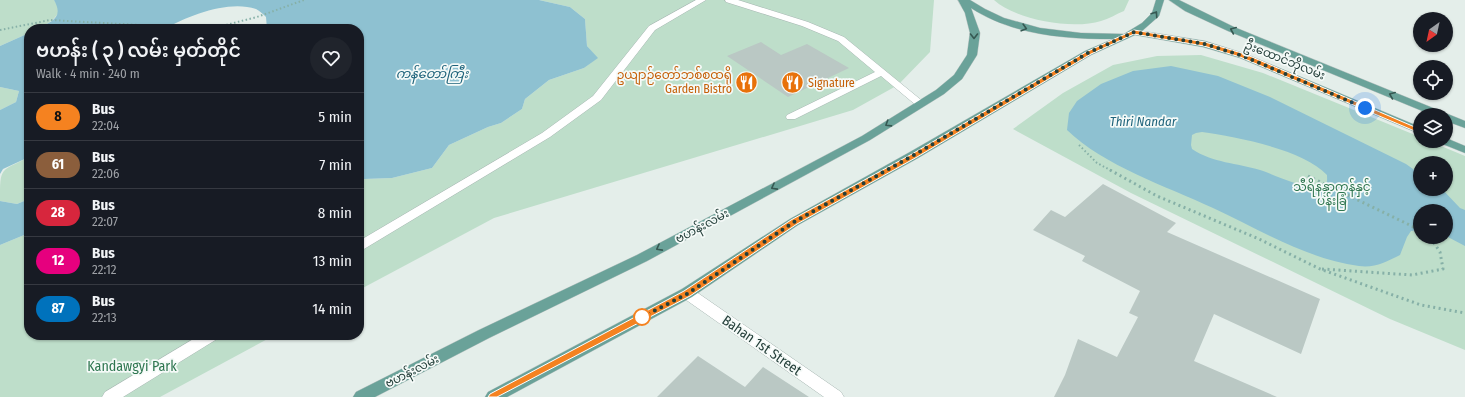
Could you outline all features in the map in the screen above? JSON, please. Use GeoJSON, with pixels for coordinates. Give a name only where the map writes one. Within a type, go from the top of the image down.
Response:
{"type":"FeatureCollection","features":[{"type":"Feature","properties":{"kind":"main road","name":"ဦးထောင်ဘိုလမ်း"},"geometry":{"type":"LineString","coordinates":[[963,0],[999,20],[1029,30],[1061,35],[1130,34],[1205,44],[1243,56],[1413,128]]}},
{"type":"Feature","properties":{"kind":"main road","name":"ဗဟန်းလမ်း"},"geometry":{"type":"LineString","coordinates":[[361,397],[484,334],[642,258],[866,138],[940,92],[958,76],[972,56],[975,33],[963,0]]}},
{"type":"Feature","properties":{"kind":"main road"},"geometry":{"type":"LineString","coordinates":[[493,397],[687,294],[794,222],[914,155],[1088,53],[1130,34],[1144,25],[1156,14],[1160,0]]}},
{"type":"Feature","properties":{"kind":"main road","name":"ဦးထောင်ဘိုလမ်း"},"geometry":{"type":"LineString","coordinates":[[1173,0],[1188,9],[1231,29],[1425,108]]}},
{"type":"Feature","properties":{"kind":"main road"},"geometry":{"type":"LineString","coordinates":[[1453,120],[1465,125]]}},
{"type":"Feature","properties":{"kind":"main road"},"geometry":{"type":"LineString","coordinates":[[1453,145],[1465,150]]}},
{"type":"Feature","properties":{"kind":"street"},"geometry":{"type":"LineString","coordinates":[[364,244],[546,135],[597,98],[652,28],[702,0]]}},
{"type":"Feature","properties":{"kind":"street"},"geometry":{"type":"LineString","coordinates":[[729,0],[805,24],[841,39],[921,104]]}},
{"type":"Feature","properties":{"kind":"street"},"geometry":{"type":"LineString","coordinates":[[791,117],[882,72]]}},
{"type":"Feature","properties":{"kind":"street","name":"Bahan 1st Street"},"geometry":{"type":"LineString","coordinates":[[687,294],[836,397]]}},
{"type":"Feature","properties":{"kind":"street"},"geometry":{"type":"LineString","coordinates":[[110,397],[204,340]]}},
{"type":"Feature","properties":{"kind":"path"},"geometry":{"type":"LineString","coordinates":[[230,24],[257,17],[304,0]]}},
{"type":"Feature","properties":{"kind":"path"},"geometry":{"type":"LineString","coordinates":[[30,24],[50,20],[123,24]]}},
{"type":"Feature","properties":{"kind":"path"},"geometry":{"type":"LineString","coordinates":[[0,30],[24,25]]}},
{"type":"Feature","properties":{"kind":"path"},"geometry":{"type":"LineString","coordinates":[[1079,145],[1097,163],[1157,196],[1259,239],[1320,269],[1421,305],[1465,313]]}},
{"type":"Feature","properties":{"kind":"path"},"geometry":{"type":"LineString","coordinates":[[1308,176],[1413,227]]}},
{"type":"Feature","properties":{"kind":"path"},"geometry":{"type":"LineString","coordinates":[[1320,269],[1362,270],[1409,276],[1430,273],[1443,269],[1442,258],[1435,244]]}},
{"type":"Feature","properties":{"kind":"green space"},"geometry":{"type":"Polygon","coordinates":[[[0,0],[54,0],[58,6],[59,12],[53,19],[46,24],[24,24],[24,35],[0,46],[0,0]]]}},
{"type":"Feature","properties":{"kind":"green space"},"geometry":{"type":"Polygon","coordinates":[[[539,0],[934,0],[930,52],[898,85],[853,110],[494,218],[364,287],[364,179],[392,178],[432,168],[449,145],[488,127],[501,123],[522,109],[525,99],[549,80],[584,68],[597,58],[587,46],[585,19],[570,7],[539,0]]]}},
{"type":"Feature","properties":{"kind":"green space"},"geometry":{"type":"Polygon","coordinates":[[[994,0],[1129,0],[1124,11],[1110,18],[1089,24],[1060,24],[1030,18],[1016,13],[994,0]]]}},
{"type":"Feature","properties":{"kind":"green space","name":"သီရိနန္ဒာကန်နှင့် ပန်းခြံ"},"geometry":{"type":"Polygon","coordinates":[[[1201,55],[1263,73],[1413,134],[1413,148],[1446,148],[1465,156],[1465,350],[1390,319],[1131,193],[1013,129],[1063,93],[1113,65],[1157,56],[1201,55]]]}},
{"type":"Feature","properties":{"kind":"green space"},"geometry":{"type":"Polygon","coordinates":[[[0,87],[19,91],[16,102],[0,110],[0,87]]]}},
{"type":"Feature","properties":{"kind":"green space"},"geometry":{"type":"Polygon","coordinates":[[[24,159],[24,201],[17,204],[0,201],[0,181],[7,168],[24,159]]]}},
{"type":"Feature","properties":{"kind":"green space","name":"Kandawgyi Park"},"geometry":{"type":"Polygon","coordinates":[[[24,235],[24,340],[266,340],[160,397],[0,397],[0,245],[24,235]]]}},
{"type":"Feature","properties":{"kind":"water","name":"ကန်တော်ကြီး"},"geometry":{"type":"Polygon","coordinates":[[[54,0],[539,0],[570,7],[585,19],[587,46],[598,58],[584,68],[549,80],[525,99],[522,109],[501,123],[488,127],[449,145],[432,168],[392,178],[364,179],[364,24],[267,24],[266,17],[256,9],[234,6],[209,10],[175,24],[46,24],[52,21],[57,15],[57,6],[54,0]]]}},
{"type":"Feature","properties":{"kind":"water"},"geometry":{"type":"Polygon","coordinates":[[[24,35],[24,159],[3,169],[0,174],[0,110],[16,102],[19,91],[0,87],[0,46],[24,35]]]}},
{"type":"Feature","properties":{"kind":"water","name":"Thiri Nandar"},"geometry":{"type":"Polygon","coordinates":[[[1171,66],[1218,76],[1270,97],[1406,164],[1413,169],[1413,196],[1449,196],[1460,208],[1465,210],[1465,246],[1453,240],[1453,204],[1413,204],[1413,231],[1411,231],[1407,237],[1400,255],[1375,265],[1359,266],[1340,262],[1321,257],[1284,243],[1213,208],[1117,165],[1082,143],[1067,130],[1069,113],[1077,101],[1101,84],[1133,71],[1171,66]],[[1202,132],[1192,135],[1191,145],[1192,149],[1208,157],[1260,170],[1302,185],[1318,187],[1326,184],[1327,175],[1316,166],[1302,158],[1286,151],[1250,141],[1202,132]]]}},
{"type":"Feature","properties":{"kind":"water"},"geometry":{"type":"Polygon","coordinates":[[[0,201],[17,204],[24,201],[24,235],[0,245],[0,201]]]}},
{"type":"Feature","properties":{"kind":"building","name":"Signature"},"geometry":{"type":"Polygon","coordinates":[[[761,42],[781,55],[807,44],[849,68],[788,97],[727,56],[761,42]]]}},
{"type":"Feature","properties":{"kind":"building"},"geometry":{"type":"Polygon","coordinates":[[[1103,184],[1176,223],[1167,232],[1320,299],[1301,354],[1214,314],[1194,361],[1277,397],[1054,397],[1065,375],[1078,339],[1117,357],[1138,317],[1129,313],[1140,291],[1082,261],[1085,256],[1033,230],[1051,210],[1065,217],[1103,184]]]}},
{"type":"Feature","properties":{"kind":"building"},"geometry":{"type":"Polygon","coordinates":[[[698,356],[745,387],[763,367],[809,397],[657,397],[698,356]]]}},
{"type":"Feature","properties":{"kind":"bus line","name":"8"},"geometry":{"type":"LineString","coordinates":[[493,397],[622,327],[687,294],[794,222],[914,155],[1088,53],[1134,32],[1205,44],[1243,56],[1413,128]]}},
{"type":"Feature","properties":{"kind":"place","name":"ဥယျာဉ်တော်ဘစ်စထရို Garden Bistro"},"geometry":{"type":"Point","coordinates":[747,82]}},
{"type":"Feature","properties":{"kind":"place","name":"Signature"},"geometry":{"type":"Point","coordinates":[792,83]}},
{"type":"Feature","properties":{"kind":"route"},"geometry":{"type":"LineString","coordinates":[[642,317],[687,294],[794,222],[914,155],[1088,53],[1134,32],[1205,44],[1243,56],[1365,108]]}}]}
